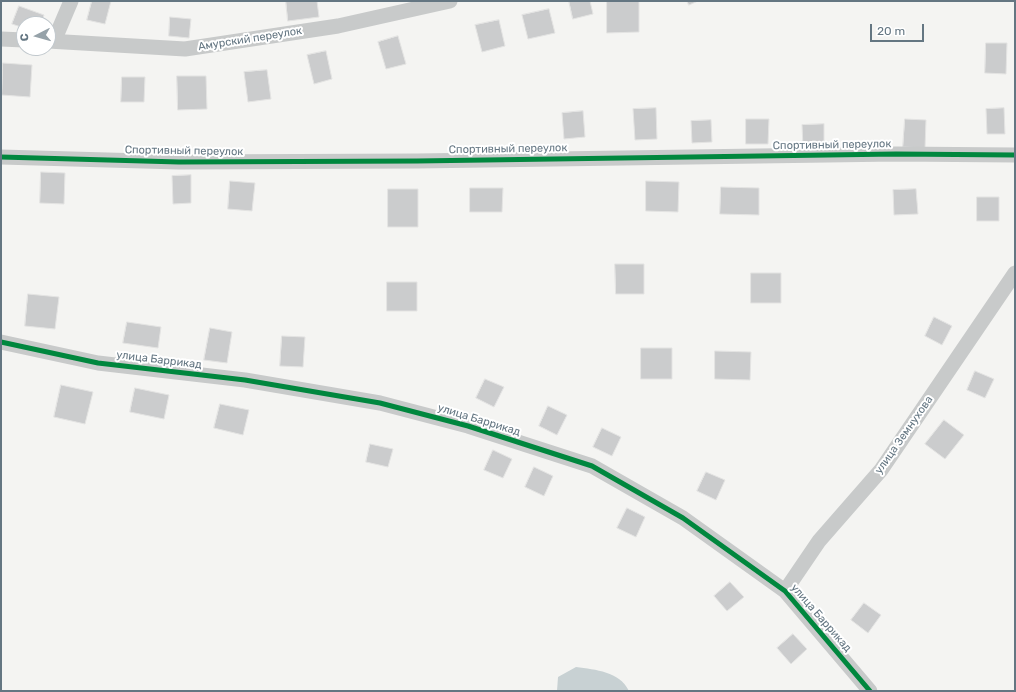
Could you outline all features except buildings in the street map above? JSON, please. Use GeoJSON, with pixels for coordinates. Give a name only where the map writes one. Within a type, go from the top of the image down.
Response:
{"type":"FeatureCollection","features":[{"type":"Feature","properties":{"kind":"street"},"geometry":{"type":"LineString","coordinates":[[56,31],[71,1]]}},
{"type":"Feature","properties":{"kind":"street","name":"Амурский переулок"},"geometry":{"type":"LineString","coordinates":[[56,41],[184,49],[338,26],[450,1]]}},
{"type":"Feature","properties":{"kind":"street"},"geometry":{"type":"LineString","coordinates":[[1,39],[16,40]]}},
{"type":"Feature","properties":{"kind":"street","name":"Спортивный переулок"},"geometry":{"type":"LineString","coordinates":[[1,157],[187,162],[896,154],[1015,155]]}},
{"type":"Feature","properties":{"kind":"street","name":"улица Земнухова"},"geometry":{"type":"LineString","coordinates":[[785,591],[819,541],[881,470],[1015,273]]}},
{"type":"Feature","properties":{"kind":"street","name":"улица Баррикад"},"geometry":{"type":"LineString","coordinates":[[1,342],[98,363],[245,380],[380,403],[468,426],[592,466],[683,518],[785,591],[870,691]]}},
{"type":"Feature","properties":{"kind":"shaded area"},"geometry":{"type":"Polygon","coordinates":[[[576,667],[613,675],[625,684],[629,691],[557,691],[558,677],[576,667]]]}},
{"type":"Feature","properties":{"kind":"cycle path"},"geometry":{"type":"LineString","coordinates":[[1,157],[179,162],[417,161],[896,154],[1015,155]]}},
{"type":"Feature","properties":{"kind":"cycle path"},"geometry":{"type":"LineString","coordinates":[[1,342],[98,363],[245,380],[380,403],[468,426],[592,466],[683,518],[785,591],[870,691]]}}]}
